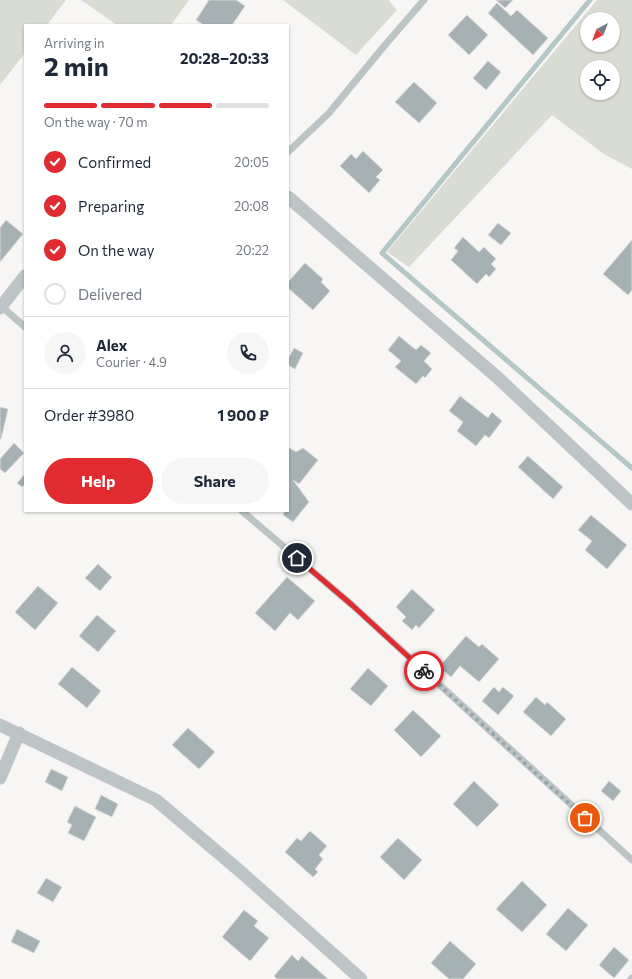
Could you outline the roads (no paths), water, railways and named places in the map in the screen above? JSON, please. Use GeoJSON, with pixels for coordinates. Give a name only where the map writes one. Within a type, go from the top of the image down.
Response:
{"type":"FeatureCollection","features":[{"type":"Feature","properties":{"kind":"street"},"geometry":{"type":"LineString","coordinates":[[289,198],[497,377],[632,504]]}},
{"type":"Feature","properties":{"kind":"street"},"geometry":{"type":"LineString","coordinates":[[0,307],[24,277]]}},
{"type":"Feature","properties":{"kind":"street"},"geometry":{"type":"LineString","coordinates":[[0,725],[156,800],[241,872],[361,979]]}},
{"type":"Feature","properties":{"kind":"street"},"geometry":{"type":"LineString","coordinates":[[0,778],[19,733]]}},
{"type":"Feature","properties":{"kind":"lane"},"geometry":{"type":"LineString","coordinates":[[289,151],[329,114],[424,0]]}},
{"type":"Feature","properties":{"kind":"lane"},"geometry":{"type":"LineString","coordinates":[[0,307],[24,326]]}},
{"type":"Feature","properties":{"kind":"lane"},"geometry":{"type":"LineString","coordinates":[[243,512],[352,605],[632,860]]}},
{"type":"Feature","properties":{"kind":"waterway"},"geometry":{"type":"LineString","coordinates":[[590,0],[382,253],[632,468]]}}]}
